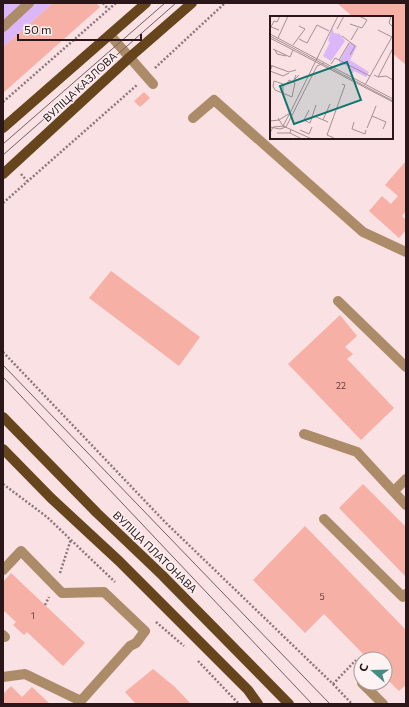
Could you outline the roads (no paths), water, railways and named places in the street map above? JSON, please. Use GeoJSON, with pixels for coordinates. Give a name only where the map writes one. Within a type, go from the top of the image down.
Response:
{"type":"FeatureCollection","features":[{"type":"Feature","properties":{"kind":"main road","name":"ВУЛІЦА КАЗЛОВА"},"geometry":{"type":"LineString","coordinates":[[3,128],[146,3]]}},
{"type":"Feature","properties":{"kind":"main road","name":"ВУЛІЦА КАЗЛОВА"},"geometry":{"type":"LineString","coordinates":[[3,174],[130,57],[192,3]]}},
{"type":"Feature","properties":{"kind":"main road","name":"ВУЛІЦА ПЛАТОНАВА"},"geometry":{"type":"LineString","coordinates":[[3,417],[290,703]]}},
{"type":"Feature","properties":{"kind":"main road"},"geometry":{"type":"LineString","coordinates":[[3,449],[52,498],[119,561],[248,690],[258,704]]}},
{"type":"Feature","properties":{"kind":"lane"},"geometry":{"type":"LineString","coordinates":[[3,27],[29,3]]}},
{"type":"Feature","properties":{"kind":"lane"},"geometry":{"type":"LineString","coordinates":[[110,35],[149,80]]}},
{"type":"Feature","properties":{"kind":"lane"},"geometry":{"type":"LineString","coordinates":[[193,118],[214,100],[362,232],[406,252]]}},
{"type":"Feature","properties":{"kind":"lane"},"geometry":{"type":"LineString","coordinates":[[338,301],[406,367]]}},
{"type":"Feature","properties":{"kind":"lane"},"geometry":{"type":"LineString","coordinates":[[304,434],[357,452],[406,505]]}},
{"type":"Feature","properties":{"kind":"lane"},"geometry":{"type":"LineString","coordinates":[[394,492],[406,479]]}},
{"type":"Feature","properties":{"kind":"lane"},"geometry":{"type":"LineString","coordinates":[[324,519],[402,597],[406,594]]}},
{"type":"Feature","properties":{"kind":"lane"},"geometry":{"type":"LineString","coordinates":[[3,570],[21,551],[62,593],[104,592],[146,631],[136,643],[130,646],[80,703],[25,674],[3,677]]}},
{"type":"Feature","properties":{"kind":"lane"},"geometry":{"type":"LineString","coordinates":[[370,691],[383,704]]}},
{"type":"Feature","properties":{"kind":"tram line"},"geometry":{"type":"LineString","coordinates":[[3,144],[165,3]]}},
{"type":"Feature","properties":{"kind":"tram line"},"geometry":{"type":"LineString","coordinates":[[3,155],[176,3]]}},
{"type":"Feature","properties":{"kind":"tram line"},"geometry":{"type":"LineString","coordinates":[[3,365],[330,704]]}},
{"type":"Feature","properties":{"kind":"tram line"},"geometry":{"type":"LineString","coordinates":[[3,377],[312,704]]}}]}
